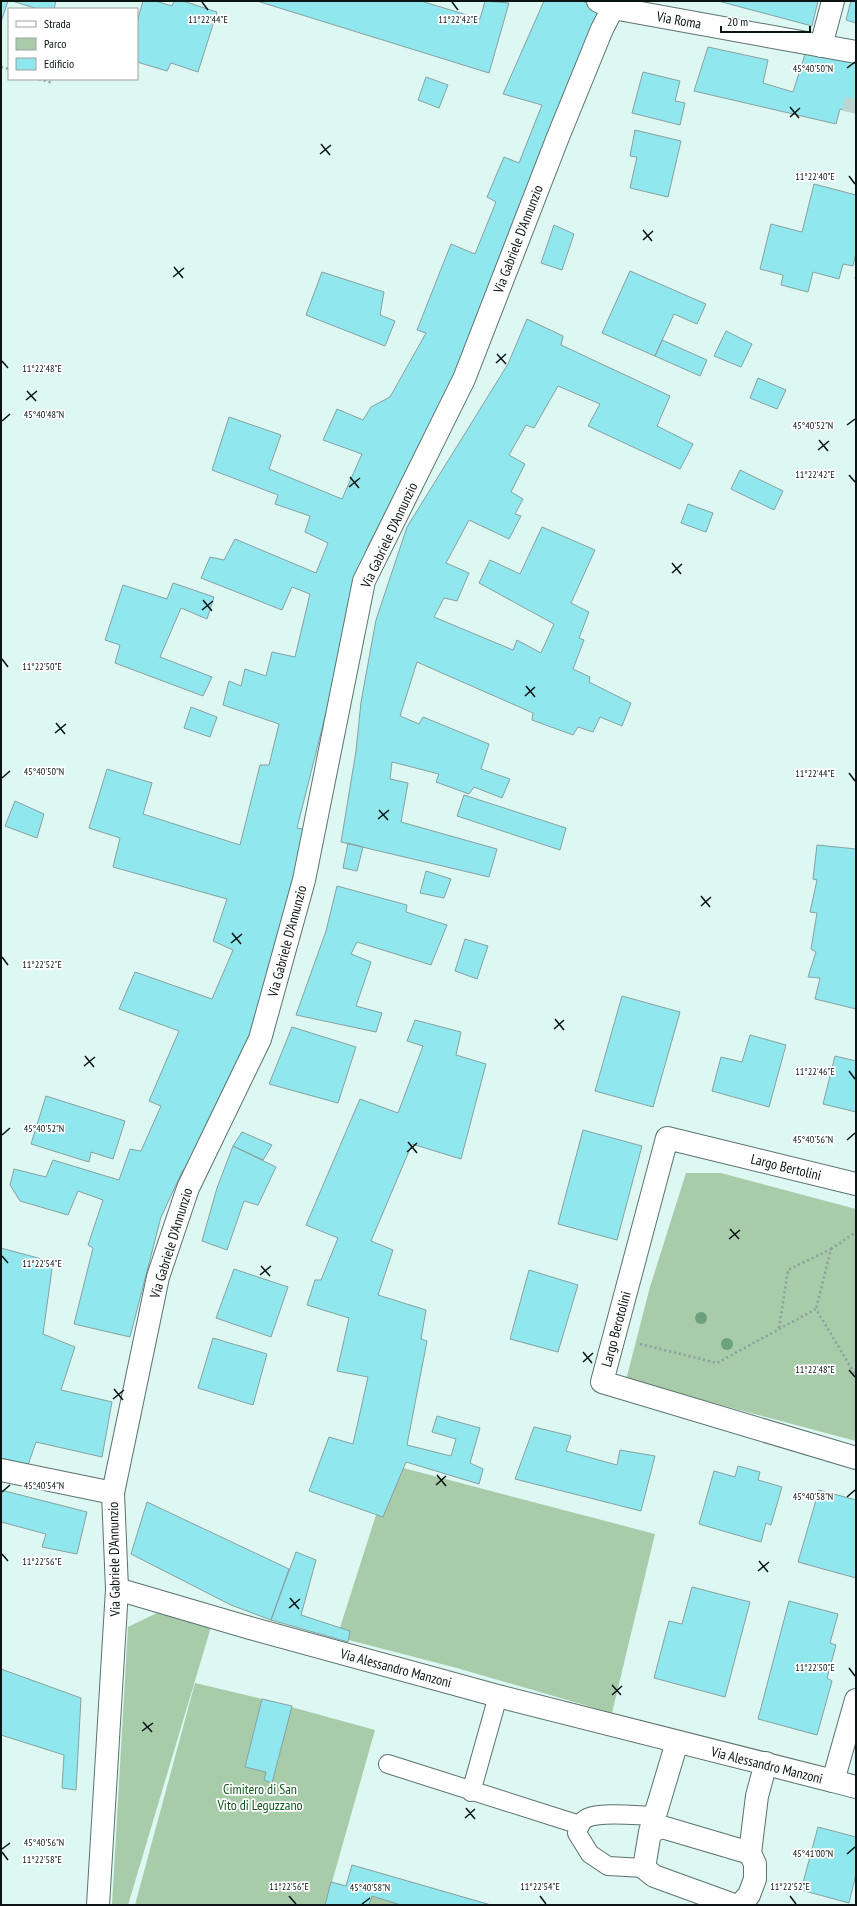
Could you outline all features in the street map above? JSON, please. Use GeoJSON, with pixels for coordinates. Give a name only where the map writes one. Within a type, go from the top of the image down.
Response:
{"type":"FeatureCollection","features":[{"type":"Feature","properties":{"kind":"street"},"geometry":{"type":"LineString","coordinates":[[821,46],[833,1]]}},
{"type":"Feature","properties":{"kind":"street","name":"Via Roma"},"geometry":{"type":"LineString","coordinates":[[606,4],[856,52]]}},
{"type":"Feature","properties":{"kind":"street","name":"Via Gabriele D'Annunzio"},"geometry":{"type":"LineString","coordinates":[[98,1905],[117,1588],[113,1493],[158,1277],[188,1188],[260,1039],[304,880],[364,581],[464,379],[558,137],[602,29],[606,4]]}},
{"type":"Feature","properties":{"kind":"street","name":"Largo Berotolini"},"geometry":{"type":"LineString","coordinates":[[715,1150],[667,1138],[602,1382],[856,1458]]}},
{"type":"Feature","properties":{"kind":"street","name":"Largo Bertolini"},"geometry":{"type":"LineString","coordinates":[[715,1150],[856,1184]]}},
{"type":"Feature","properties":{"kind":"street"},"geometry":{"type":"LineString","coordinates":[[1,1470],[113,1493]]}},
{"type":"Feature","properties":{"kind":"street","name":"Via Alessandro Manzoni"},"geometry":{"type":"LineString","coordinates":[[117,1588],[250,1628],[498,1696],[856,1787]]}},
{"type":"Feature","properties":{"kind":"street"},"geometry":{"type":"LineString","coordinates":[[833,1781],[856,1700]]}},
{"type":"Feature","properties":{"kind":"street"},"geometry":{"type":"LineString","coordinates":[[677,1742],[653,1824],[644,1868],[654,1876],[734,1905]]}},
{"type":"Feature","properties":{"kind":"street"},"geometry":{"type":"LineString","coordinates":[[740,1905],[749,1895],[755,1879],[755,1864],[750,1853],[757,1796],[766,1764]]}},
{"type":"Feature","properties":{"kind":"street"},"geometry":{"type":"LineString","coordinates":[[653,1824],[689,1833],[750,1853]]}},
{"type":"Feature","properties":{"kind":"lane"},"geometry":{"type":"LineString","coordinates":[[471,1792],[498,1696]]}},
{"type":"Feature","properties":{"kind":"lane"},"geometry":{"type":"LineString","coordinates":[[388,1764],[471,1792],[580,1825]]}},
{"type":"Feature","properties":{"kind":"lane"},"geometry":{"type":"LineString","coordinates":[[644,1868],[608,1866],[590,1854],[577,1833],[580,1825],[587,1818],[604,1815],[653,1824]]}},
{"type":"Feature","properties":{"kind":"path"},"geometry":{"type":"LineString","coordinates":[[42,80],[53,83]]}},
{"type":"Feature","properties":{"kind":"path"},"geometry":{"type":"LineString","coordinates":[[779,1329],[788,1270],[831,1249],[856,1232]]}},
{"type":"Feature","properties":{"kind":"path"},"geometry":{"type":"LineString","coordinates":[[831,1249],[816,1309],[856,1376]]}},
{"type":"Feature","properties":{"kind":"path"},"geometry":{"type":"LineString","coordinates":[[614,1337],[717,1363],[816,1309]]}},
{"type":"Feature","properties":{"kind":"green space"},"geometry":{"type":"Polygon","coordinates":[[[686,1173],[721,1173],[856,1209],[856,1441],[626,1380],[650,1287],[686,1173]]]}},
{"type":"Feature","properties":{"kind":"green space"},"geometry":{"type":"Polygon","coordinates":[[[392,1465],[655,1534],[612,1713],[457,1668],[337,1637],[392,1465]]]}},
{"type":"Feature","properties":{"kind":"green space"},"geometry":{"type":"Polygon","coordinates":[[[159,1612],[211,1627],[128,1905],[112,1905],[128,1627],[159,1612]]]}},
{"type":"Feature","properties":{"kind":"green space","name":"Cimitero di San Vito di Leguzzano"},"geometry":{"type":"Polygon","coordinates":[[[195,1683],[262,1699],[375,1730],[332,1882],[346,1886],[352,1865],[491,1905],[135,1905],[195,1683]]]}},
{"type":"Feature","properties":{"kind":"building"},"geometry":{"type":"Polygon","coordinates":[[[1,1],[8,1],[1,22],[1,1]]]}},
{"type":"Feature","properties":{"kind":"building"},"geometry":{"type":"Polygon","coordinates":[[[12,1],[56,1],[54,8],[35,8],[12,1]]]}},
{"type":"Feature","properties":{"kind":"building"},"geometry":{"type":"Polygon","coordinates":[[[143,1],[155,1],[172,6],[174,1],[183,1],[217,12],[198,72],[171,63],[167,71],[138,62],[138,18],[143,1]]]}},
{"type":"Feature","properties":{"kind":"building"},"geometry":{"type":"Polygon","coordinates":[[[257,1],[421,1],[480,19],[485,1],[509,3],[489,73],[257,1]]]}},
{"type":"Feature","properties":{"kind":"building"},"geometry":{"type":"Polygon","coordinates":[[[544,1],[582,1],[602,9],[469,356],[368,546],[297,828],[308,830],[252,1037],[190,1173],[183,1170],[161,1217],[130,1337],[74,1324],[93,1248],[88,1245],[103,1200],[78,1191],[68,1215],[20,1201],[10,1185],[14,1169],[46,1177],[53,1160],[119,1180],[130,1149],[141,1151],[161,1106],[149,1101],[179,1031],[119,1009],[135,972],[212,999],[233,950],[213,941],[227,899],[113,867],[120,838],[89,828],[107,769],[152,783],[143,814],[240,845],[260,765],[269,765],[279,724],[223,705],[229,681],[241,686],[245,669],[266,676],[272,652],[295,657],[310,594],[292,587],[282,610],[201,578],[210,557],[224,560],[235,539],[316,573],[328,543],[305,532],[310,516],[275,504],[278,495],[212,470],[229,417],[281,435],[269,469],[342,499],[362,454],[323,440],[337,409],[363,420],[371,407],[390,397],[426,333],[417,330],[451,244],[475,254],[496,202],[487,197],[504,157],[519,163],[542,105],[503,94],[544,1]]]}},
{"type":"Feature","properties":{"kind":"building"},"geometry":{"type":"Polygon","coordinates":[[[718,1],[818,1],[812,26],[718,1]]]}},
{"type":"Feature","properties":{"kind":"building"},"geometry":{"type":"Polygon","coordinates":[[[851,1],[856,1],[856,23],[846,20],[851,1]]]}},
{"type":"Feature","properties":{"kind":"building"},"geometry":{"type":"Polygon","coordinates":[[[708,47],[768,60],[763,83],[793,92],[806,51],[856,61],[856,113],[840,109],[836,124],[694,91],[708,47]]]}},
{"type":"Feature","properties":{"kind":"building"},"geometry":{"type":"Polygon","coordinates":[[[643,72],[680,81],[675,101],[685,103],[680,125],[632,113],[643,72]]]}},
{"type":"Feature","properties":{"kind":"building"},"geometry":{"type":"Polygon","coordinates":[[[426,77],[448,85],[439,108],[418,100],[426,77]]]}},
{"type":"Feature","properties":{"kind":"building"},"geometry":{"type":"Polygon","coordinates":[[[635,130],[681,141],[668,197],[630,188],[637,157],[630,156],[635,130]]]}},
{"type":"Feature","properties":{"kind":"building"},"geometry":{"type":"Polygon","coordinates":[[[814,184],[856,195],[856,253],[853,266],[843,264],[839,279],[813,272],[808,292],[781,285],[783,275],[760,269],[771,224],[802,232],[814,184]]]}},
{"type":"Feature","properties":{"kind":"building"},"geometry":{"type":"Polygon","coordinates":[[[554,225],[574,234],[562,270],[541,263],[554,225]]]}},
{"type":"Feature","properties":{"kind":"building"},"geometry":{"type":"Polygon","coordinates":[[[630,271],[706,304],[697,324],[674,314],[655,356],[602,333],[630,271]]]}},
{"type":"Feature","properties":{"kind":"building"},"geometry":{"type":"Polygon","coordinates":[[[322,272],[384,292],[380,315],[395,321],[385,346],[306,315],[322,272]]]}},
{"type":"Feature","properties":{"kind":"building"},"geometry":{"type":"Polygon","coordinates":[[[527,319],[563,336],[561,345],[670,396],[657,426],[693,444],[680,469],[588,426],[600,404],[558,386],[534,428],[526,425],[509,455],[525,464],[511,492],[523,499],[515,514],[521,516],[509,539],[469,520],[446,563],[469,573],[457,601],[444,598],[434,617],[513,650],[517,640],[541,653],[554,624],[479,583],[490,560],[520,574],[542,527],[595,550],[571,603],[589,612],[579,638],[584,640],[573,669],[590,677],[589,682],[631,703],[622,726],[600,717],[593,732],[578,727],[573,735],[532,720],[533,713],[417,662],[400,716],[419,724],[423,717],[489,744],[481,769],[510,779],[502,798],[474,787],[469,794],[436,782],[439,774],[392,762],[390,779],[408,783],[401,822],[497,849],[489,877],[341,842],[356,751],[361,702],[376,620],[407,527],[508,364],[527,319]]]}},
{"type":"Feature","properties":{"kind":"building"},"geometry":{"type":"Polygon","coordinates":[[[726,331],[752,344],[741,367],[714,356],[726,331]]]}},
{"type":"Feature","properties":{"kind":"building"},"geometry":{"type":"Polygon","coordinates":[[[662,340],[707,360],[700,376],[655,356],[662,340]]]}},
{"type":"Feature","properties":{"kind":"building"},"geometry":{"type":"Polygon","coordinates":[[[758,378],[786,390],[777,409],[750,398],[758,378]]]}},
{"type":"Feature","properties":{"kind":"building"},"geometry":{"type":"Polygon","coordinates":[[[740,470],[783,491],[774,510],[731,489],[740,470]]]}},
{"type":"Feature","properties":{"kind":"building"},"geometry":{"type":"Polygon","coordinates":[[[688,504],[713,513],[706,532],[681,523],[688,504]]]}},
{"type":"Feature","properties":{"kind":"building"},"geometry":{"type":"Polygon","coordinates":[[[173,583],[214,597],[207,619],[181,608],[160,657],[212,677],[203,696],[115,663],[120,645],[105,640],[123,585],[167,599],[173,583]]]}},
{"type":"Feature","properties":{"kind":"building"},"geometry":{"type":"Polygon","coordinates":[[[191,707],[217,717],[210,737],[184,728],[191,707]]]}},
{"type":"Feature","properties":{"kind":"building"},"geometry":{"type":"Polygon","coordinates":[[[464,795],[566,828],[560,850],[457,816],[464,795]]]}},
{"type":"Feature","properties":{"kind":"building"},"geometry":{"type":"Polygon","coordinates":[[[15,801],[44,814],[37,838],[5,826],[15,801]]]}},
{"type":"Feature","properties":{"kind":"building"},"geometry":{"type":"Polygon","coordinates":[[[348,843],[363,847],[357,871],[343,868],[348,843]]]}},
{"type":"Feature","properties":{"kind":"building"},"geometry":{"type":"Polygon","coordinates":[[[817,845],[856,849],[856,1009],[815,999],[820,978],[808,977],[816,952],[811,949],[817,913],[810,912],[817,880],[813,879],[817,845]]]}},
{"type":"Feature","properties":{"kind":"building"},"geometry":{"type":"Polygon","coordinates":[[[426,871],[451,879],[444,898],[420,893],[426,871]]]}},
{"type":"Feature","properties":{"kind":"building"},"geometry":{"type":"Polygon","coordinates":[[[337,886],[407,905],[406,912],[447,925],[431,965],[357,942],[351,954],[371,962],[356,1006],[382,1013],[376,1032],[296,1015],[326,931],[337,886]]]}},
{"type":"Feature","properties":{"kind":"building"},"geometry":{"type":"Polygon","coordinates":[[[465,939],[488,946],[477,979],[455,971],[465,939]]]}},
{"type":"Feature","properties":{"kind":"building"},"geometry":{"type":"Polygon","coordinates":[[[622,996],[680,1012],[653,1107],[595,1091],[622,996]]]}},
{"type":"Feature","properties":{"kind":"building"},"geometry":{"type":"Polygon","coordinates":[[[415,1020],[461,1032],[456,1055],[486,1064],[461,1159],[412,1144],[371,1241],[393,1250],[378,1295],[426,1310],[421,1339],[427,1341],[407,1445],[451,1456],[456,1439],[432,1432],[437,1416],[480,1428],[470,1463],[483,1469],[479,1484],[406,1462],[383,1517],[309,1491],[329,1437],[353,1444],[368,1377],[337,1371],[349,1318],[307,1305],[315,1280],[321,1280],[338,1238],[306,1225],[360,1099],[398,1113],[423,1046],[407,1041],[415,1020]]]}},
{"type":"Feature","properties":{"kind":"building"},"geometry":{"type":"Polygon","coordinates":[[[292,1027],[356,1047],[338,1103],[269,1084],[292,1027]]]}},
{"type":"Feature","properties":{"kind":"building"},"geometry":{"type":"Polygon","coordinates":[[[750,1035],[786,1045],[769,1107],[712,1091],[721,1057],[742,1062],[750,1035]]]}},
{"type":"Feature","properties":{"kind":"building"},"geometry":{"type":"Polygon","coordinates":[[[835,1056],[856,1061],[856,1112],[823,1104],[835,1056]]]}},
{"type":"Feature","properties":{"kind":"building"},"geometry":{"type":"Polygon","coordinates":[[[46,1096],[125,1121],[113,1159],[91,1152],[89,1162],[31,1144],[46,1096]]]}},
{"type":"Feature","properties":{"kind":"building"},"geometry":{"type":"Polygon","coordinates":[[[583,1130],[642,1146],[617,1240],[558,1224],[583,1130]]]}},
{"type":"Feature","properties":{"kind":"building"},"geometry":{"type":"Polygon","coordinates":[[[242,1132],[272,1145],[263,1160],[233,1146],[242,1132]]]}},
{"type":"Feature","properties":{"kind":"building"},"geometry":{"type":"Polygon","coordinates":[[[233,1146],[276,1167],[258,1205],[244,1201],[227,1250],[202,1241],[217,1188],[233,1146]]]}},
{"type":"Feature","properties":{"kind":"building"},"geometry":{"type":"Polygon","coordinates":[[[1,1248],[53,1262],[43,1334],[75,1347],[61,1390],[112,1402],[102,1457],[36,1442],[28,1465],[1,1458],[1,1248]]]}},
{"type":"Feature","properties":{"kind":"building"},"geometry":{"type":"Polygon","coordinates":[[[234,1269],[288,1287],[271,1337],[216,1318],[234,1269]]]}},
{"type":"Feature","properties":{"kind":"building"},"geometry":{"type":"Polygon","coordinates":[[[529,1270],[578,1285],[558,1352],[510,1339],[529,1270]]]}},
{"type":"Feature","properties":{"kind":"building"},"geometry":{"type":"Polygon","coordinates":[[[213,1338],[267,1354],[253,1405],[198,1388],[213,1338]]]}},
{"type":"Feature","properties":{"kind":"building"},"geometry":{"type":"Polygon","coordinates":[[[534,1427],[571,1436],[566,1451],[617,1465],[620,1450],[655,1456],[641,1511],[515,1479],[534,1427]]]}},
{"type":"Feature","properties":{"kind":"building"},"geometry":{"type":"Polygon","coordinates":[[[738,1466],[760,1472],[758,1480],[782,1487],[771,1525],[766,1523],[761,1542],[699,1524],[714,1471],[735,1477],[738,1466]]]}},
{"type":"Feature","properties":{"kind":"building"},"geometry":{"type":"Polygon","coordinates":[[[1,1490],[87,1512],[77,1554],[42,1547],[46,1534],[1,1522],[1,1490]]]}},
{"type":"Feature","properties":{"kind":"building"},"geometry":{"type":"Polygon","coordinates":[[[819,1490],[856,1500],[856,1578],[798,1562],[819,1490]]]}},
{"type":"Feature","properties":{"kind":"building"},"geometry":{"type":"Polygon","coordinates":[[[147,1502],[289,1569],[271,1620],[231,1605],[131,1554],[147,1502]]]}},
{"type":"Feature","properties":{"kind":"building"},"geometry":{"type":"Polygon","coordinates":[[[296,1552],[316,1560],[301,1615],[350,1631],[348,1642],[271,1620],[296,1552]]]}},
{"type":"Feature","properties":{"kind":"building"},"geometry":{"type":"Polygon","coordinates":[[[692,1587],[750,1602],[725,1697],[654,1678],[669,1621],[682,1624],[692,1587]]]}},
{"type":"Feature","properties":{"kind":"building"},"geometry":{"type":"Polygon","coordinates":[[[789,1601],[838,1614],[830,1643],[836,1645],[827,1678],[832,1681],[817,1735],[758,1719],[789,1601]]]}},
{"type":"Feature","properties":{"kind":"building"},"geometry":{"type":"Polygon","coordinates":[[[1,1669],[81,1698],[76,1790],[62,1788],[64,1755],[1,1735],[1,1669]]]}},
{"type":"Feature","properties":{"kind":"building"},"geometry":{"type":"Polygon","coordinates":[[[262,1699],[292,1706],[272,1783],[264,1780],[266,1772],[245,1767],[262,1699]]]}},
{"type":"Feature","properties":{"kind":"building"},"geometry":{"type":"Polygon","coordinates":[[[818,1827],[856,1837],[856,1874],[849,1903],[801,1890],[818,1827]]]}},
{"type":"Feature","properties":{"kind":"building"},"geometry":{"type":"Polygon","coordinates":[[[352,1865],[491,1905],[401,1905],[372,1896],[369,1905],[325,1905],[331,1882],[346,1886],[352,1865]]]}},
{"type":"Feature","properties":{"kind":"tunnel"},"geometry":{"type":"LineString","coordinates":[[853,113],[856,99]]}}]}
